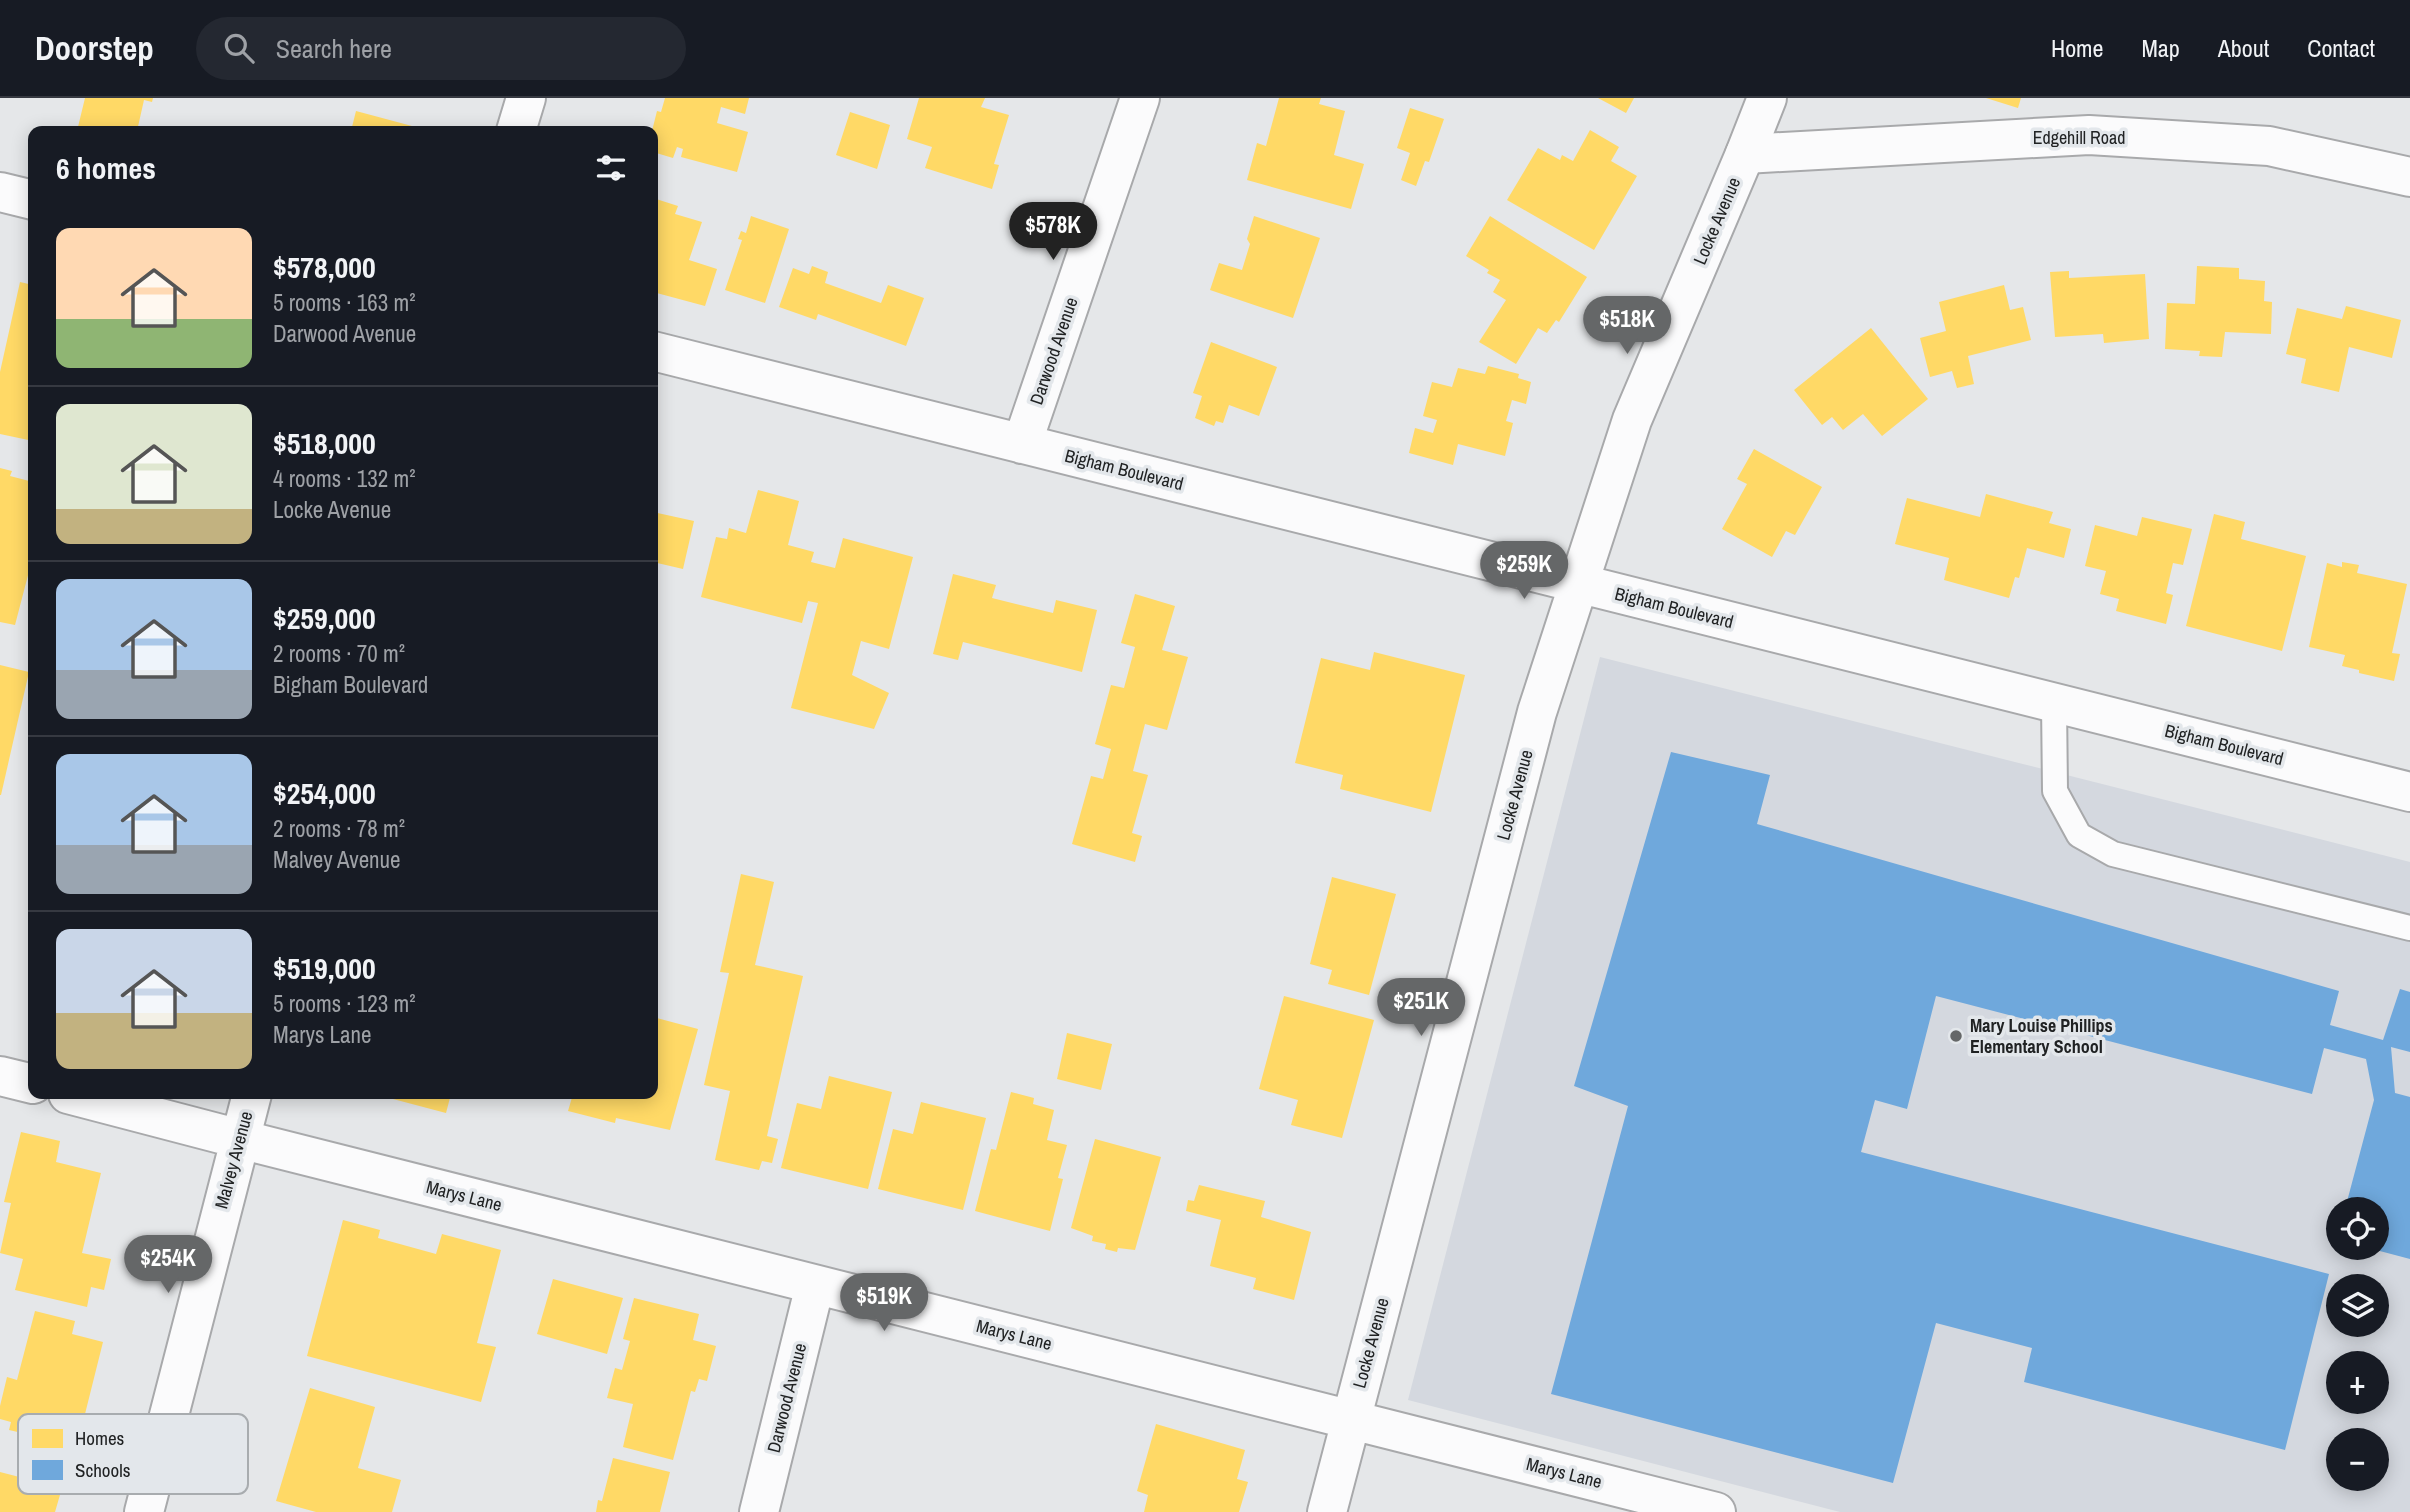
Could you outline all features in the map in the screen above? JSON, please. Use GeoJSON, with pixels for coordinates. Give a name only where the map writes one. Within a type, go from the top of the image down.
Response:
{"type":"FeatureCollection","features":[{"type":"Feature","properties":{"kind":"street"},"geometry":{"type":"LineString","coordinates":[[518,126],[526,98]]}},
{"type":"Feature","properties":{"kind":"street","name":"Darwood Avenue"},"geometry":{"type":"LineString","coordinates":[[1022,444],[1140,98]]}},
{"type":"Feature","properties":{"kind":"street","name":"Locke Avenue"},"geometry":{"type":"LineString","coordinates":[[1327,1512],[1537,712],[1632,420],[1767,98]]}},
{"type":"Feature","properties":{"kind":"street","name":"Edgehill Road"},"geometry":{"type":"LineString","coordinates":[[1745,154],[2089,135],[2269,146],[2410,177]]}},
{"type":"Feature","properties":{"kind":"street"},"geometry":{"type":"LineString","coordinates":[[0,192],[28,199]]}},
{"type":"Feature","properties":{"kind":"street","name":"Bigham Boulevard"},"geometry":{"type":"LineString","coordinates":[[658,352],[2410,792]]}},
{"type":"Feature","properties":{"kind":"street"},"geometry":{"type":"LineString","coordinates":[[0,1076],[28,1083]]}},
{"type":"Feature","properties":{"kind":"street","name":"Marys Lane"},"geometry":{"type":"LineString","coordinates":[[87,1099],[1716,1512]]}},
{"type":"Feature","properties":{"kind":"street","name":"Malvey Avenue"},"geometry":{"type":"LineString","coordinates":[[169,1414],[251,1099]]}},
{"type":"Feature","properties":{"kind":"street","name":"Darwood Avenue"},"geometry":{"type":"LineString","coordinates":[[759,1512],[815,1285]]}},
{"type":"Feature","properties":{"kind":"street","name":"Malvey Avenue"},"geometry":{"type":"LineString","coordinates":[[144,1512],[149,1494]]}},
{"type":"Feature","properties":{"kind":"lane"},"geometry":{"type":"LineString","coordinates":[[2054,703],[2055,791],[2079,835],[2113,854],[2410,928]]}},
{"type":"Feature","properties":{"kind":"shaded area","name":"Mary Louise Phillips Elementary School"},"geometry":{"type":"Polygon","coordinates":[[[1600,657],[2410,862],[2410,1512],[1840,1512],[1408,1400],[1600,657]]]}},
{"type":"Feature","properties":{"kind":"building: Homes"},"geometry":{"type":"Polygon","coordinates":[[[85,98],[153,98],[152,102],[144,100],[138,126],[78,126],[85,98]]]}},
{"type":"Feature","properties":{"kind":"building: Homes"},"geometry":{"type":"Polygon","coordinates":[[[665,98],[749,98],[745,114],[721,107],[717,123],[748,132],[737,172],[681,157],[683,149],[677,147],[673,158],[658,154],[658,126],[653,126],[657,111],[661,112],[665,98]]]}},
{"type":"Feature","properties":{"kind":"building: Homes"},"geometry":{"type":"Polygon","coordinates":[[[919,98],[985,98],[981,107],[1009,115],[994,164],[999,165],[992,189],[925,168],[932,147],[907,139],[919,98]]]}},
{"type":"Feature","properties":{"kind":"building: Homes"},"geometry":{"type":"Polygon","coordinates":[[[1279,98],[1321,98],[1319,104],[1345,111],[1334,155],[1364,164],[1351,209],[1247,180],[1257,143],[1266,146],[1279,98]]]}},
{"type":"Feature","properties":{"kind":"building: Homes"},"geometry":{"type":"Polygon","coordinates":[[[1598,98],[1634,98],[1626,113],[1598,98]]]}},
{"type":"Feature","properties":{"kind":"building: Homes"},"geometry":{"type":"Polygon","coordinates":[[[1986,98],[2021,98],[2018,108],[1986,98]]]}},
{"type":"Feature","properties":{"kind":"building: Homes"},"geometry":{"type":"Polygon","coordinates":[[[1410,108],[1444,119],[1429,162],[1425,161],[1416,186],[1401,180],[1410,153],[1397,148],[1410,108]]]}},
{"type":"Feature","properties":{"kind":"building: Homes"},"geometry":{"type":"Polygon","coordinates":[[[356,111],[412,126],[352,126],[356,111]]]}},
{"type":"Feature","properties":{"kind":"building: Homes"},"geometry":{"type":"Polygon","coordinates":[[[850,112],[890,125],[877,169],[836,155],[850,112]]]}},
{"type":"Feature","properties":{"kind":"building: Homes"},"geometry":{"type":"Polygon","coordinates":[[[1590,130],[1619,147],[1611,161],[1637,176],[1594,250],[1507,200],[1538,148],[1560,160],[1562,155],[1573,161],[1590,130]]]}},
{"type":"Feature","properties":{"kind":"building: Homes"},"geometry":{"type":"Polygon","coordinates":[[[658,200],[678,206],[675,214],[702,222],[689,260],[717,269],[705,306],[658,293],[658,200]]]}},
{"type":"Feature","properties":{"kind":"building: Homes"},"geometry":{"type":"Polygon","coordinates":[[[751,216],[789,229],[765,303],[725,290],[742,240],[738,239],[741,231],[746,233],[751,216]]]}},
{"type":"Feature","properties":{"kind":"building: Homes"},"geometry":{"type":"Polygon","coordinates":[[[1254,216],[1320,238],[1293,318],[1210,290],[1219,263],[1242,270],[1250,244],[1247,239],[1254,216]]]}},
{"type":"Feature","properties":{"kind":"building: Homes"},"geometry":{"type":"Polygon","coordinates":[[[1490,216],[1587,277],[1559,322],[1556,320],[1547,333],[1538,328],[1516,364],[1479,342],[1506,300],[1493,292],[1500,280],[1466,256],[1490,216]]]}},
{"type":"Feature","properties":{"kind":"building: Homes"},"geometry":{"type":"Polygon","coordinates":[[[812,266],[828,272],[825,283],[881,303],[888,285],[924,298],[906,346],[818,314],[816,320],[779,307],[793,268],[809,274],[812,266]]]}},
{"type":"Feature","properties":{"kind":"building: Homes"},"geometry":{"type":"Polygon","coordinates":[[[2197,266],[2239,268],[2239,279],[2265,281],[2264,301],[2272,302],[2271,334],[2225,332],[2222,357],[2199,356],[2200,351],[2165,349],[2167,303],[2195,304],[2197,266]]]}},
{"type":"Feature","properties":{"kind":"building: Homes"},"geometry":{"type":"Polygon","coordinates":[[[2069,271],[2069,278],[2145,274],[2149,339],[2104,343],[2103,334],[2055,337],[2050,272],[2069,271]]]}},
{"type":"Feature","properties":{"kind":"building: Homes"},"geometry":{"type":"Polygon","coordinates":[[[20,282],[28,284],[28,440],[0,434],[0,372],[20,282]]]}},
{"type":"Feature","properties":{"kind":"building: Homes"},"geometry":{"type":"Polygon","coordinates":[[[2004,285],[2010,310],[2023,307],[2031,340],[1968,356],[1974,384],[1957,388],[1952,371],[1930,377],[1920,338],[1946,331],[1939,302],[2004,285]]]}},
{"type":"Feature","properties":{"kind":"building: Homes"},"geometry":{"type":"Polygon","coordinates":[[[2346,306],[2401,320],[2392,358],[2349,347],[2339,392],[2301,383],[2306,359],[2286,354],[2297,308],[2342,319],[2346,306]]]}},
{"type":"Feature","properties":{"kind":"building: Homes"},"geometry":{"type":"Polygon","coordinates":[[[1871,328],[1928,399],[1882,436],[1863,414],[1843,430],[1832,417],[1822,425],[1794,390],[1871,328]]]}},
{"type":"Feature","properties":{"kind":"building: Homes"},"geometry":{"type":"Polygon","coordinates":[[[1211,342],[1277,367],[1259,416],[1229,405],[1223,423],[1216,421],[1214,426],[1195,418],[1202,396],[1193,393],[1211,342]]]}},
{"type":"Feature","properties":{"kind":"building: Homes"},"geometry":{"type":"Polygon","coordinates":[[[1488,366],[1519,374],[1518,378],[1531,382],[1526,404],[1512,400],[1506,421],[1513,423],[1505,456],[1458,444],[1453,465],[1409,453],[1415,428],[1433,433],[1437,420],[1423,416],[1432,382],[1452,387],[1458,368],[1485,374],[1488,366]]]}},
{"type":"Feature","properties":{"kind":"building: Homes"},"geometry":{"type":"Polygon","coordinates":[[[1754,449],[1822,487],[1795,535],[1786,531],[1772,557],[1722,529],[1747,484],[1737,479],[1754,449]]]}},
{"type":"Feature","properties":{"kind":"building: Homes"},"geometry":{"type":"Polygon","coordinates":[[[0,468],[12,471],[10,476],[28,481],[28,575],[15,625],[0,622],[0,468]]]}},
{"type":"Feature","properties":{"kind":"building: Homes"},"geometry":{"type":"Polygon","coordinates":[[[758,490],[799,501],[788,545],[814,552],[811,562],[835,568],[843,538],[913,557],[889,649],[861,641],[852,675],[889,693],[874,729],[791,708],[818,603],[808,601],[802,623],[701,597],[716,537],[727,539],[729,528],[746,533],[758,490]]]}},
{"type":"Feature","properties":{"kind":"building: Homes"},"geometry":{"type":"Polygon","coordinates":[[[1986,494],[2053,512],[2049,523],[2071,529],[2064,558],[2027,548],[2019,578],[2015,577],[2009,598],[1944,580],[1949,558],[1895,544],[1907,498],[1980,517],[1986,494]]]}},
{"type":"Feature","properties":{"kind":"building: Homes"},"geometry":{"type":"Polygon","coordinates":[[[658,513],[694,521],[683,569],[658,563],[658,513]]]}},
{"type":"Feature","properties":{"kind":"building: Homes"},"geometry":{"type":"Polygon","coordinates":[[[2214,514],[2245,522],[2241,539],[2306,556],[2282,651],[2186,626],[2214,514]]]}},
{"type":"Feature","properties":{"kind":"building: Homes"},"geometry":{"type":"Polygon","coordinates":[[[2142,517],[2192,529],[2183,565],[2173,563],[2166,593],[2173,595],[2166,624],[2116,611],[2119,599],[2100,594],[2106,571],[2085,566],[2095,525],[2137,536],[2142,517]]]}},
{"type":"Feature","properties":{"kind":"building: Homes"},"geometry":{"type":"Polygon","coordinates":[[[2342,562],[2359,565],[2357,573],[2407,584],[2392,653],[2400,654],[2394,681],[2342,666],[2345,655],[2309,647],[2327,563],[2342,567],[2342,562]]]}},
{"type":"Feature","properties":{"kind":"building: Homes"},"geometry":{"type":"Polygon","coordinates":[[[953,574],[996,585],[992,598],[1053,613],[1056,600],[1097,610],[1082,672],[963,642],[958,660],[933,654],[953,574]]]}},
{"type":"Feature","properties":{"kind":"building: Homes"},"geometry":{"type":"Polygon","coordinates":[[[1135,594],[1175,606],[1162,650],[1188,657],[1167,730],[1145,724],[1133,771],[1148,775],[1132,833],[1142,836],[1135,862],[1072,844],[1091,776],[1103,779],[1111,749],[1095,744],[1111,685],[1124,688],[1135,647],[1121,643],[1135,594]]]}},
{"type":"Feature","properties":{"kind":"building: Homes"},"geometry":{"type":"Polygon","coordinates":[[[1374,652],[1465,675],[1431,812],[1340,789],[1343,775],[1295,763],[1321,658],[1370,670],[1374,652]]]}},
{"type":"Feature","properties":{"kind":"building: Homes"},"geometry":{"type":"Polygon","coordinates":[[[0,665],[28,672],[28,676],[0,795],[0,665]]]}},
{"type":"Feature","properties":{"kind":"building: Homes"},"geometry":{"type":"Polygon","coordinates":[[[741,874],[774,882],[755,965],[803,976],[767,1136],[778,1139],[772,1163],[762,1161],[759,1170],[715,1160],[730,1091],[704,1085],[729,973],[720,972],[741,874]]]}},
{"type":"Feature","properties":{"kind":"building: Homes"},"geometry":{"type":"Polygon","coordinates":[[[1332,877],[1396,894],[1369,995],[1328,984],[1332,970],[1310,964],[1332,877]]]}},
{"type":"Feature","properties":{"kind":"building: Homes"},"geometry":{"type":"Polygon","coordinates":[[[1284,996],[1374,1020],[1342,1138],[1291,1125],[1298,1100],[1259,1089],[1284,996]]]}},
{"type":"Feature","properties":{"kind":"building: Homes"},"geometry":{"type":"Polygon","coordinates":[[[658,1018],[698,1029],[670,1130],[616,1118],[615,1123],[568,1111],[572,1099],[658,1099],[658,1018]]]}},
{"type":"Feature","properties":{"kind":"building: Homes"},"geometry":{"type":"Polygon","coordinates":[[[1067,1033],[1112,1044],[1101,1090],[1057,1079],[1067,1033]]]}},
{"type":"Feature","properties":{"kind":"building: Homes"},"geometry":{"type":"Polygon","coordinates":[[[829,1076],[892,1092],[868,1189],[781,1168],[797,1103],[821,1109],[829,1076]]]}},
{"type":"Feature","properties":{"kind":"building: Homes"},"geometry":{"type":"Polygon","coordinates":[[[1011,1092],[1034,1098],[1033,1104],[1054,1110],[1047,1140],[1067,1145],[1058,1178],[1063,1179],[1050,1231],[975,1211],[991,1149],[996,1150],[1011,1092]]]}},
{"type":"Feature","properties":{"kind":"building: Homes"},"geometry":{"type":"Polygon","coordinates":[[[393,1099],[450,1099],[446,1113],[393,1099]]]}},
{"type":"Feature","properties":{"kind":"building: Homes"},"geometry":{"type":"Polygon","coordinates":[[[921,1102],[986,1118],[963,1210],[878,1189],[893,1129],[913,1134],[921,1102]]]}},
{"type":"Feature","properties":{"kind":"building: Homes"},"geometry":{"type":"Polygon","coordinates":[[[21,1132],[60,1141],[56,1162],[101,1173],[82,1253],[111,1259],[104,1290],[91,1287],[87,1307],[15,1290],[23,1259],[0,1253],[11,1203],[4,1202],[21,1132]]]}},
{"type":"Feature","properties":{"kind":"building: Homes"},"geometry":{"type":"Polygon","coordinates":[[[1095,1139],[1161,1157],[1135,1250],[1118,1248],[1117,1252],[1105,1249],[1106,1244],[1092,1241],[1093,1236],[1071,1228],[1095,1139]]]}},
{"type":"Feature","properties":{"kind":"building: Homes"},"geometry":{"type":"Polygon","coordinates":[[[1199,1185],[1265,1201],[1261,1217],[1311,1232],[1294,1300],[1253,1289],[1256,1278],[1210,1266],[1221,1220],[1186,1211],[1188,1200],[1194,1201],[1199,1185]]]}},
{"type":"Feature","properties":{"kind":"building: Homes"},"geometry":{"type":"Polygon","coordinates":[[[343,1220],[380,1230],[378,1238],[436,1254],[442,1234],[501,1250],[477,1343],[496,1347],[481,1402],[307,1356],[343,1220]]]}},
{"type":"Feature","properties":{"kind":"building: Homes"},"geometry":{"type":"Polygon","coordinates":[[[553,1279],[623,1298],[607,1354],[537,1334],[553,1279]]]}},
{"type":"Feature","properties":{"kind":"building: Homes"},"geometry":{"type":"Polygon","coordinates":[[[634,1298],[699,1314],[693,1340],[716,1346],[707,1381],[699,1379],[695,1392],[691,1391],[673,1460],[623,1447],[633,1404],[607,1398],[615,1368],[622,1370],[630,1341],[623,1339],[634,1298]]]}},
{"type":"Feature","properties":{"kind":"building: Homes"},"geometry":{"type":"Polygon","coordinates":[[[35,1311],[75,1321],[72,1334],[103,1342],[85,1414],[18,1414],[18,1432],[9,1430],[11,1422],[0,1419],[0,1406],[7,1377],[17,1380],[35,1311]]]}},
{"type":"Feature","properties":{"kind":"building: Homes"},"geometry":{"type":"Polygon","coordinates":[[[310,1388],[375,1407],[358,1468],[401,1480],[392,1512],[316,1512],[276,1501],[310,1388]]]}},
{"type":"Feature","properties":{"kind":"building: Homes"},"geometry":{"type":"Polygon","coordinates":[[[1156,1424],[1245,1450],[1237,1479],[1248,1482],[1239,1512],[1144,1512],[1148,1495],[1137,1491],[1156,1424]]]}},
{"type":"Feature","properties":{"kind":"building: Homes"},"geometry":{"type":"Polygon","coordinates":[[[613,1458],[670,1472],[660,1512],[596,1512],[598,1500],[602,1501],[613,1458]]]}},
{"type":"Feature","properties":{"kind":"building: Homes"},"geometry":{"type":"Polygon","coordinates":[[[0,1472],[18,1477],[18,1494],[60,1494],[55,1512],[0,1512],[0,1472]]]}},
{"type":"Feature","properties":{"kind":"building: Schools"},"geometry":{"type":"Polygon","coordinates":[[[1671,752],[1770,775],[1757,824],[2339,991],[2330,1025],[2383,1040],[2400,989],[2410,992],[2410,1052],[2391,1047],[2395,1093],[2410,1097],[2410,1259],[2389,1253],[2389,1197],[2348,1197],[2374,1100],[2366,1059],[2324,1048],[2312,1094],[1936,996],[1907,1109],[1875,1100],[1861,1152],[2329,1274],[2326,1274],[2326,1286],[2285,1450],[2024,1382],[2032,1348],[1936,1323],[1893,1483],[1551,1394],[1628,1106],[1574,1086],[1671,752]]]}},
{"type":"Feature","properties":{"kind":"place","name":"Mary Louise Phillips Elementary School"},"geometry":{"type":"Point","coordinates":[1956,1036]}}]}
